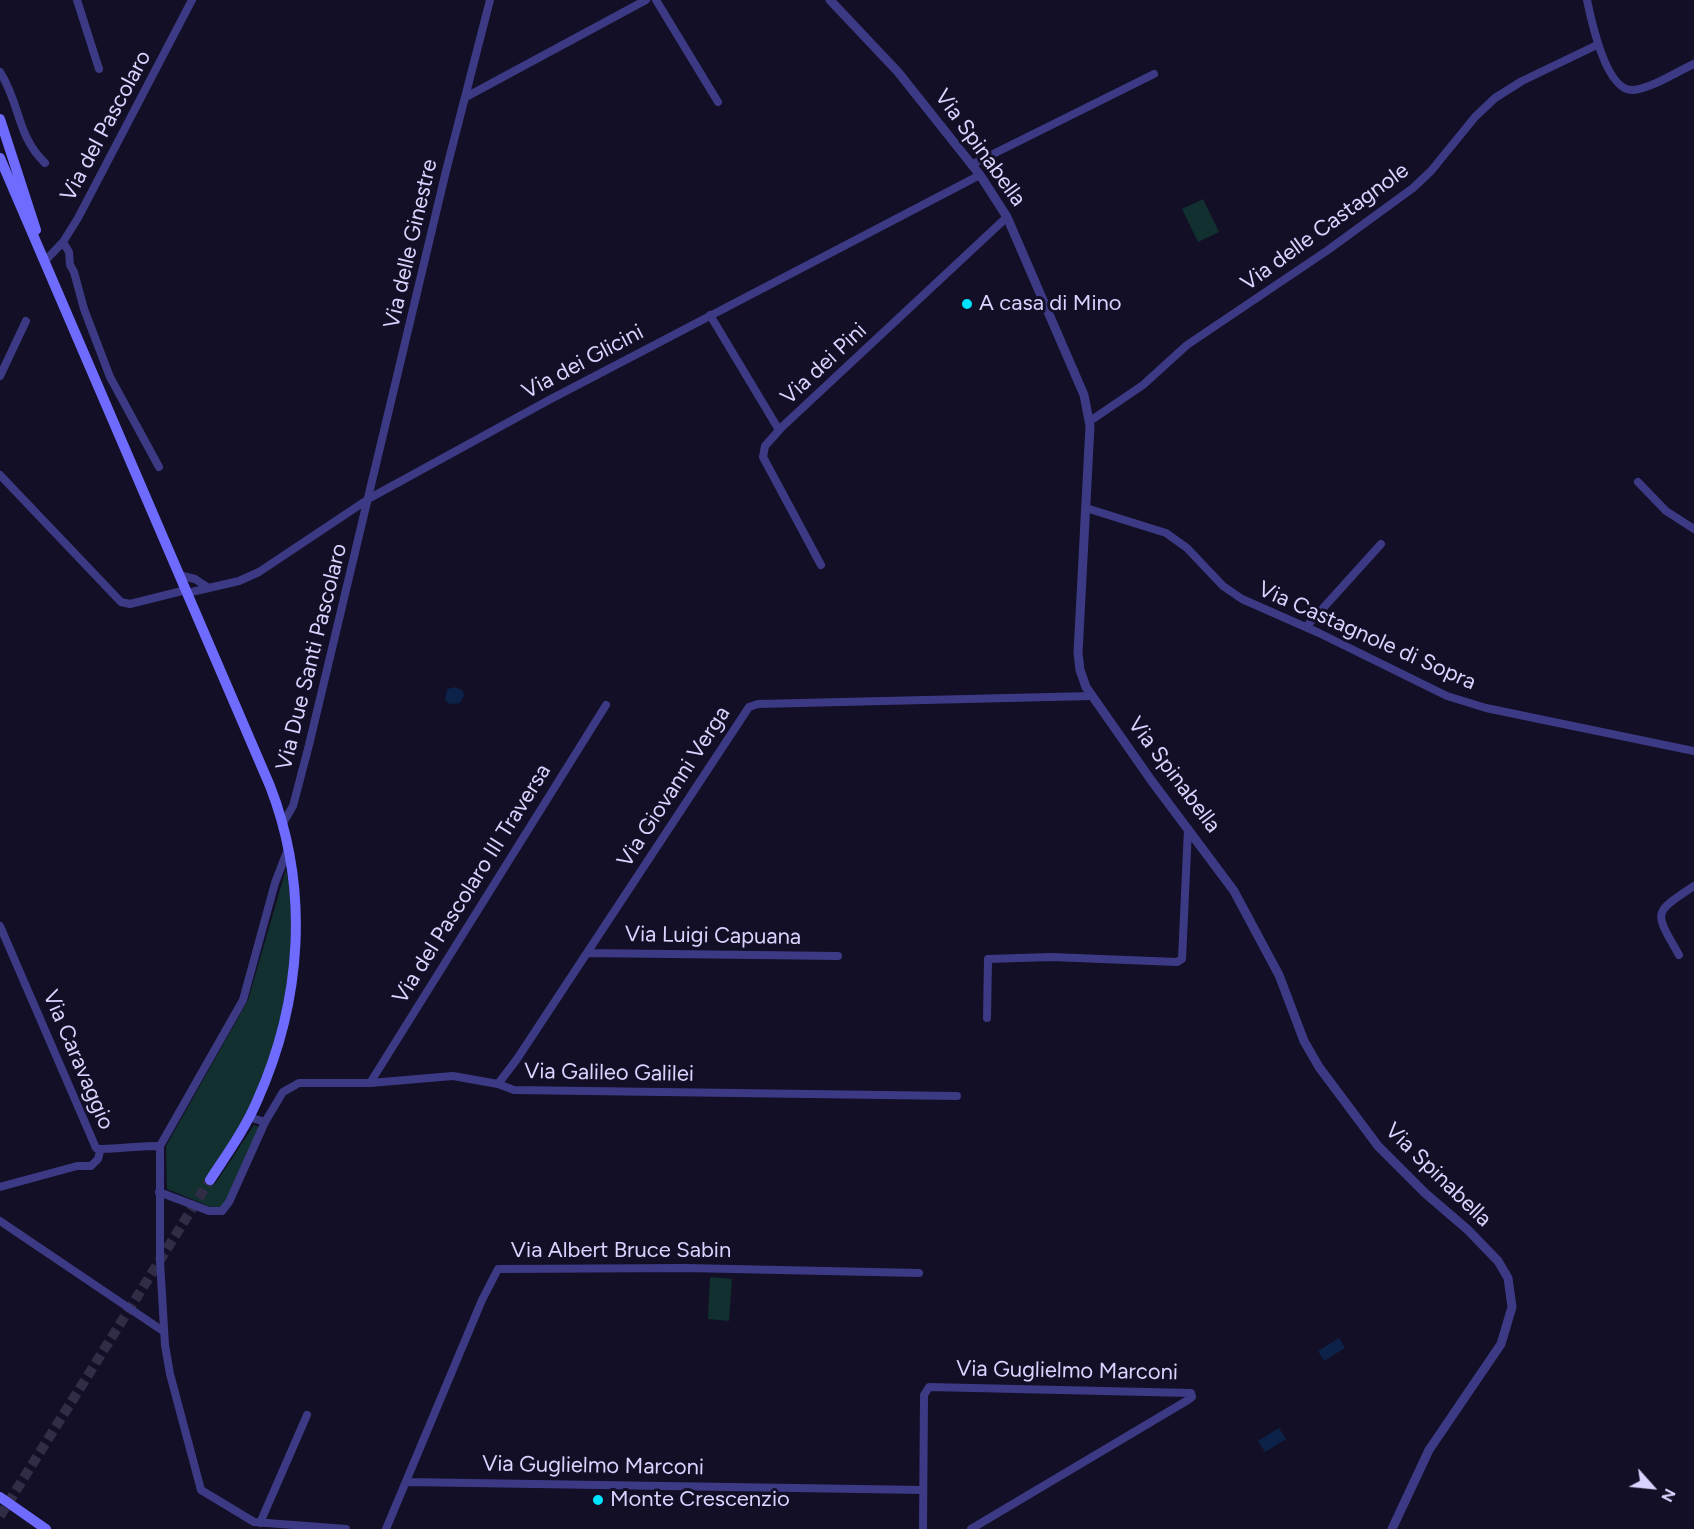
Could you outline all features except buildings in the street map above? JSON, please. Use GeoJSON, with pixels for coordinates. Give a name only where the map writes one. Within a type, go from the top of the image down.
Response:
{"type":"FeatureCollection","features":[{"type":"Feature","properties":{"kind":"main road"},"geometry":{"type":"LineString","coordinates":[[0,119],[31,207],[43,258]]}},
{"type":"Feature","properties":{"kind":"main road"},"geometry":{"type":"LineString","coordinates":[[0,158],[270,786],[289,847],[297,906],[292,981],[274,1057],[249,1117],[210,1180]]}},
{"type":"Feature","properties":{"kind":"main road"},"geometry":{"type":"LineString","coordinates":[[0,1497],[46,1529]]}},
{"type":"Feature","properties":{"kind":"street"},"geometry":{"type":"LineString","coordinates":[[77,0],[99,69]]}},
{"type":"Feature","properties":{"kind":"street","name":"Via del Pascolaro"},"geometry":{"type":"LineString","coordinates":[[43,258],[63,242],[129,124],[192,0]]}},
{"type":"Feature","properties":{"kind":"street","name":"Via delle Ginestre"},"geometry":{"type":"LineString","coordinates":[[370,498],[490,0]]}},
{"type":"Feature","properties":{"kind":"street"},"geometry":{"type":"LineString","coordinates":[[466,97],[646,0]]}},
{"type":"Feature","properties":{"kind":"street"},"geometry":{"type":"LineString","coordinates":[[656,0],[718,102]]}},
{"type":"Feature","properties":{"kind":"street","name":"Via Spinabella"},"geometry":{"type":"LineString","coordinates":[[830,0],[898,72],[973,164],[1007,217],[1084,395],[1090,421],[1078,653],[1081,675],[1092,696],[1218,866],[1279,975],[1301,1035],[1319,1067],[1378,1146],[1498,1261],[1510,1284],[1510,1316],[1501,1344],[1429,1450],[1392,1529]]}},
{"type":"Feature","properties":{"kind":"street"},"geometry":{"type":"LineString","coordinates":[[1587,0],[1597,45],[1618,82],[1631,90],[1694,64]]}},
{"type":"Feature","properties":{"kind":"street","name":"Via delle Castagnole"},"geometry":{"type":"LineString","coordinates":[[1090,421],[1143,386],[1187,345],[1328,250],[1413,188],[1431,171],[1474,117],[1495,98],[1522,81],[1597,45]]}},
{"type":"Feature","properties":{"kind":"street"},"geometry":{"type":"LineString","coordinates":[[0,72],[12,90],[26,140],[45,164]]}},
{"type":"Feature","properties":{"kind":"street"},"geometry":{"type":"LineString","coordinates":[[973,164],[1154,74]]}},
{"type":"Feature","properties":{"kind":"street","name":"Via dei Glicini"},"geometry":{"type":"LineString","coordinates":[[0,475],[121,602],[130,604],[239,581],[259,572],[370,498],[710,315],[980,175]]}},
{"type":"Feature","properties":{"kind":"street","name":"Via dei Pini"},"geometry":{"type":"LineString","coordinates":[[820,565],[763,457],[765,446],[779,430],[1007,217]]}},
{"type":"Feature","properties":{"kind":"street"},"geometry":{"type":"LineString","coordinates":[[63,242],[69,252],[70,265],[84,309],[112,382],[159,467]]}},
{"type":"Feature","properties":{"kind":"street"},"geometry":{"type":"LineString","coordinates":[[710,315],[779,430]]}},
{"type":"Feature","properties":{"kind":"street"},"geometry":{"type":"LineString","coordinates":[[0,376],[26,321]]}},
{"type":"Feature","properties":{"kind":"street"},"geometry":{"type":"LineString","coordinates":[[98,385],[112,382]]}},
{"type":"Feature","properties":{"kind":"street"},"geometry":{"type":"LineString","coordinates":[[1638,482],[1665,511],[1694,529]]}},
{"type":"Feature","properties":{"kind":"street","name":"Via Due Santi Pascolaro"},"geometry":{"type":"LineString","coordinates":[[283,824],[293,806],[370,498]]}},
{"type":"Feature","properties":{"kind":"street","name":"Via Castagnole di Sopra"},"geometry":{"type":"LineString","coordinates":[[1086,508],[1166,533],[1187,548],[1233,594],[1455,699],[1480,707],[1694,751]]}},
{"type":"Feature","properties":{"kind":"street"},"geometry":{"type":"LineString","coordinates":[[1306,627],[1381,544]]}},
{"type":"Feature","properties":{"kind":"street"},"geometry":{"type":"LineString","coordinates":[[180,575],[195,579],[209,588]]}},
{"type":"Feature","properties":{"kind":"street","name":"Via Giovanni Verga"},"geometry":{"type":"LineString","coordinates":[[498,1084],[517,1059],[749,707],[758,704],[1092,696]]}},
{"type":"Feature","properties":{"kind":"street","name":"Via del Pascolaro III Traversa"},"geometry":{"type":"LineString","coordinates":[[370,1083],[606,705]]}},
{"type":"Feature","properties":{"kind":"street"},"geometry":{"type":"LineString","coordinates":[[987,1018],[988,959],[1051,957],[1177,962],[1182,959],[1188,828]]}},
{"type":"Feature","properties":{"kind":"street"},"geometry":{"type":"LineString","coordinates":[[289,847],[267,911],[247,992],[160,1146],[163,1331],[170,1374],[201,1490],[254,1522],[346,1529]]}},
{"type":"Feature","properties":{"kind":"street"},"geometry":{"type":"LineString","coordinates":[[1679,955],[1662,925],[1660,914],[1663,906],[1694,886]]}},
{"type":"Feature","properties":{"kind":"street","name":"Via Caravaggio"},"geometry":{"type":"LineString","coordinates":[[0,926],[95,1146],[100,1150],[136,1145],[160,1146]]}},
{"type":"Feature","properties":{"kind":"street","name":"Via Luigi Capuana"},"geometry":{"type":"LineString","coordinates":[[587,952],[838,956]]}},
{"type":"Feature","properties":{"kind":"street","name":"Via Galileo Galilei"},"geometry":{"type":"LineString","coordinates":[[265,1122],[281,1095],[293,1085],[370,1083],[446,1076],[498,1084],[514,1090],[957,1096]]}},
{"type":"Feature","properties":{"kind":"street"},"geometry":{"type":"LineString","coordinates":[[159,1192],[209,1211],[222,1211],[229,1202],[265,1122],[249,1117]]}},
{"type":"Feature","properties":{"kind":"street"},"geometry":{"type":"LineString","coordinates":[[0,1187],[77,1166],[91,1166],[96,1162],[100,1150]]}},
{"type":"Feature","properties":{"kind":"street"},"geometry":{"type":"LineString","coordinates":[[0,1221],[163,1331]]}},
{"type":"Feature","properties":{"kind":"street","name":"Via Albert Bruce Sabin"},"geometry":{"type":"LineString","coordinates":[[386,1529],[489,1284],[500,1268],[675,1268],[919,1273]]}},
{"type":"Feature","properties":{"kind":"street","name":"Via Guglielmo Marconi"},"geometry":{"type":"LineString","coordinates":[[923,1529],[924,1395],[929,1386],[1187,1392],[1192,1395],[1188,1400],[971,1529]]}},
{"type":"Feature","properties":{"kind":"street"},"geometry":{"type":"LineString","coordinates":[[260,1523],[307,1415]]}},
{"type":"Feature","properties":{"kind":"street","name":"Via Guglielmo Marconi"},"geometry":{"type":"LineString","coordinates":[[406,1482],[923,1490]]}},
{"type":"Feature","properties":{"kind":"green space"},"geometry":{"type":"Polygon","coordinates":[[[1203,199],[1219,232],[1198,242],[1182,209],[1203,199]]]}},
{"type":"Feature","properties":{"kind":"green space"},"geometry":{"type":"Polygon","coordinates":[[[286,869],[291,928],[289,961],[279,1025],[271,1056],[248,1112],[206,1178],[215,1184],[254,1125],[259,1127],[225,1202],[220,1209],[216,1209],[167,1189],[166,1146],[248,1000],[286,869]]]}},
{"type":"Feature","properties":{"kind":"green space"},"geometry":{"type":"Polygon","coordinates":[[[710,1277],[732,1279],[729,1321],[708,1319],[710,1277]]]}},
{"type":"Feature","properties":{"kind":"water"},"geometry":{"type":"Polygon","coordinates":[[[456,687],[463,691],[464,696],[460,703],[449,704],[445,700],[447,689],[456,687]]]}},
{"type":"Feature","properties":{"kind":"water"},"geometry":{"type":"Polygon","coordinates":[[[1339,1338],[1345,1348],[1324,1361],[1318,1351],[1339,1338]]]}},
{"type":"Feature","properties":{"kind":"water"},"geometry":{"type":"Polygon","coordinates":[[[1279,1428],[1286,1439],[1265,1452],[1258,1441],[1279,1428]]]}},
{"type":"Feature","properties":{"kind":"tunnel"},"geometry":{"type":"LineString","coordinates":[[0,1516],[210,1180]]}},
{"type":"Feature","properties":{"kind":"place","name":"A casa di Mino"},"geometry":{"type":"Point","coordinates":[967,304]}},
{"type":"Feature","properties":{"kind":"place","name":"Monte Crescenzio"},"geometry":{"type":"Point","coordinates":[598,1500]}}]}
